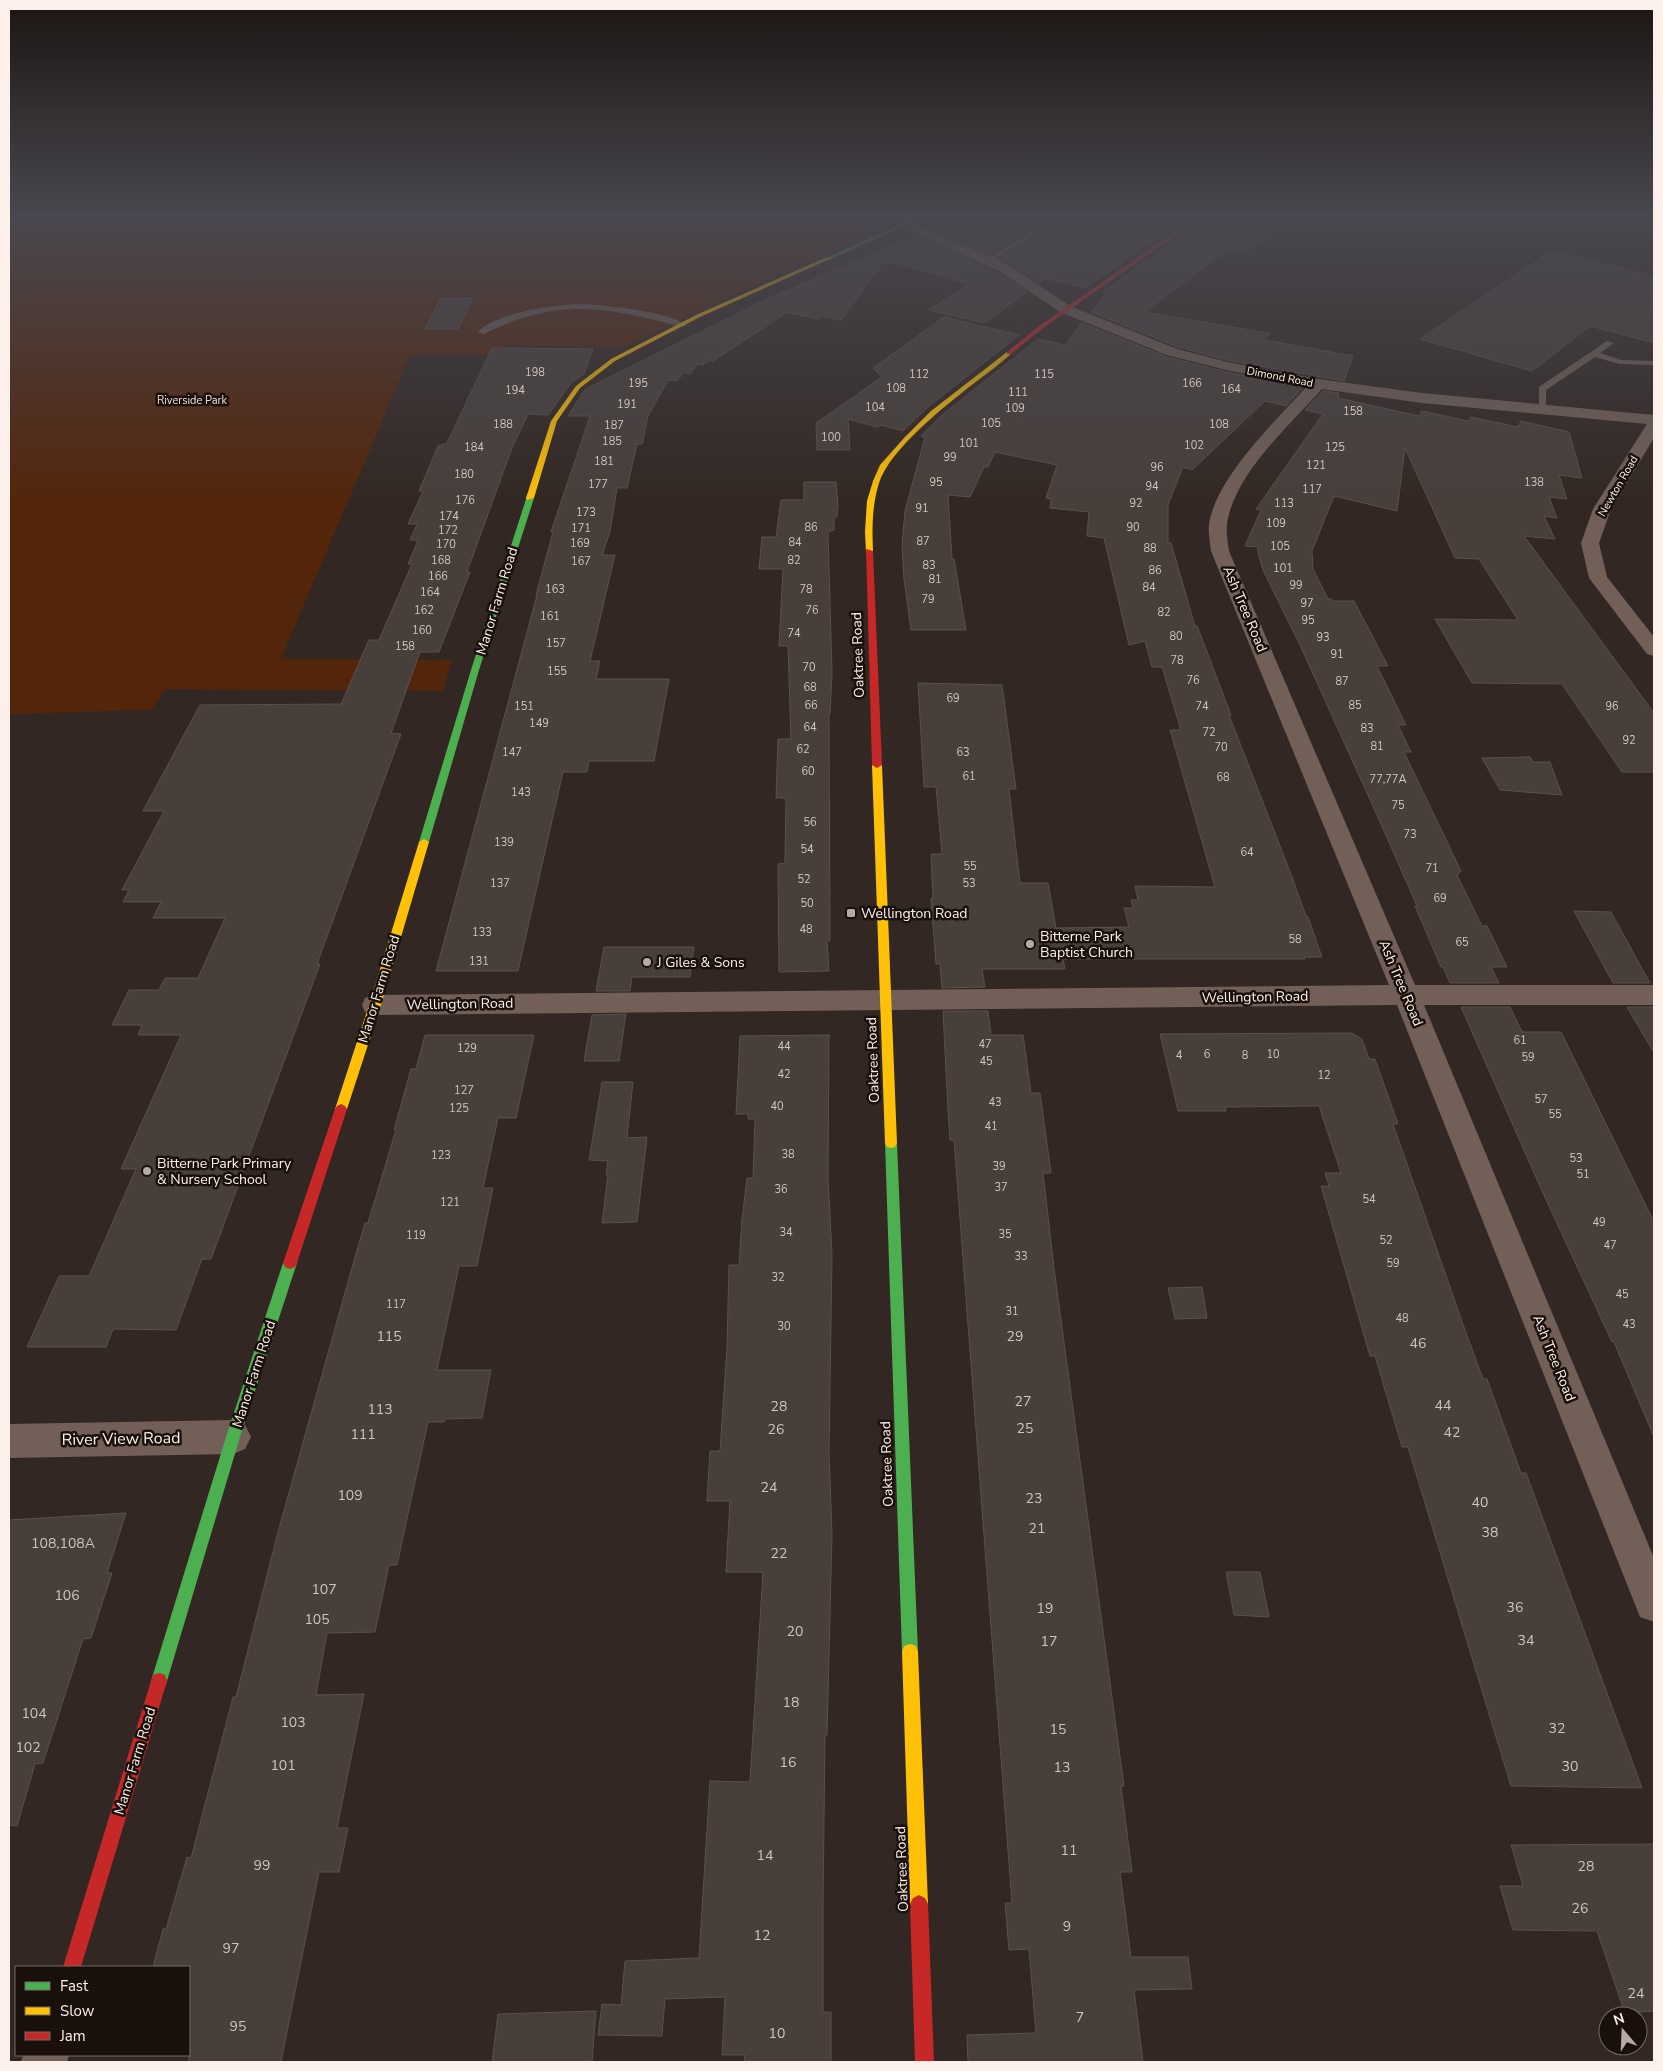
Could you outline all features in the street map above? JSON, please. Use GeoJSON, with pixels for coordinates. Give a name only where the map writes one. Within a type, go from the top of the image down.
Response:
{"type":"FeatureCollection","features":[{"type":"Feature","properties":{"kind":"street","name":"Manor Farm Road"},"geometry":{"type":"LineString","coordinates":[[72,1966],[233,1437],[375,1005],[475,670],[554,421],[578,387],[613,360],[712,312]]}},
{"type":"Feature","properties":{"kind":"street","name":"Oaktree Road"},"geometry":{"type":"LineString","coordinates":[[925,2062],[868,530],[872,494],[880,471],[896,449],[922,424],[1026,339],[1063,312]]}},
{"type":"Feature","properties":{"kind":"street","name":"Dimond Road"},"geometry":{"type":"LineString","coordinates":[[1069,312],[1172,352],[1243,370],[1318,384],[1422,398],[1654,420]]}},
{"type":"Feature","properties":{"kind":"street","name":"Ash Tree Road"},"geometry":{"type":"LineString","coordinates":[[1318,384],[1234,480],[1222,506],[1218,524],[1220,552],[1406,995],[1654,1603]]}},
{"type":"Feature","properties":{"kind":"street","name":"Newton Road"},"geometry":{"type":"LineString","coordinates":[[1654,426],[1602,509],[1590,544],[1598,578],[1654,650]]}},
{"type":"Feature","properties":{"kind":"street","name":"Wellington Road"},"geometry":{"type":"LineString","coordinates":[[375,1005],[1406,995],[1654,995]]}},
{"type":"Feature","properties":{"kind":"street","name":"River View Road"},"geometry":{"type":"LineString","coordinates":[[9,1441],[233,1437]]}},
{"type":"Feature","properties":{"kind":"lane"},"geometry":{"type":"LineString","coordinates":[[480,332],[501,320],[533,312]]}},
{"type":"Feature","properties":{"kind":"lane"},"geometry":{"type":"LineString","coordinates":[[570,316],[577,312]]}},
{"type":"Feature","properties":{"kind":"lane"},"geometry":{"type":"LineString","coordinates":[[609,318],[616,313],[628,312]]}},
{"type":"Feature","properties":{"kind":"lane"},"geometry":{"type":"LineString","coordinates":[[636,312],[682,325]]}},
{"type":"Feature","properties":{"kind":"lane"},"geometry":{"type":"LineString","coordinates":[[1542,409],[1542,389],[1610,343]]}},
{"type":"Feature","properties":{"kind":"lane"},"geometry":{"type":"LineString","coordinates":[[1594,354],[1620,362],[1654,363]]}},
{"type":"Feature","properties":{"kind":"green space","name":"Riverside Park"},"geometry":{"type":"Polygon","coordinates":[[[9,312],[699,312],[624,347],[507,345],[502,355],[410,355],[281,659],[452,660],[443,691],[165,689],[152,710],[9,714],[9,312]]]}},
{"type":"Feature","properties":{"kind":"building"},"geometry":{"type":"Polygon","coordinates":[[[434,312],[466,312],[458,329],[425,329],[434,312]]]}},
{"type":"Feature","properties":{"kind":"building"},"geometry":{"type":"Polygon","coordinates":[[[742,312],[847,312],[841,320],[822,316],[819,319],[785,312],[713,361],[710,360],[703,365],[698,364],[690,374],[683,373],[677,381],[668,380],[648,416],[642,444],[637,444],[627,488],[617,488],[610,532],[602,555],[615,555],[590,661],[600,661],[596,679],[669,679],[654,761],[589,761],[587,772],[563,772],[518,971],[436,971],[537,595],[553,532],[551,532],[590,416],[568,416],[584,391],[742,312]]]}},
{"type":"Feature","properties":{"kind":"building"},"geometry":{"type":"Polygon","coordinates":[[[936,312],[1000,312],[984,323],[936,312]]]}},
{"type":"Feature","properties":{"kind":"building"},"geometry":{"type":"Polygon","coordinates":[[[1091,312],[1145,312],[1261,332],[1269,334],[1265,340],[1353,356],[1344,381],[1231,361],[1178,347],[1091,312]]]}},
{"type":"Feature","properties":{"kind":"building"},"geometry":{"type":"Polygon","coordinates":[[[1461,312],[1654,312],[1654,343],[1590,326],[1532,371],[1420,339],[1461,312]]]}},
{"type":"Feature","properties":{"kind":"building"},"geometry":{"type":"Polygon","coordinates":[[[944,317],[1019,335],[928,407],[903,431],[848,419],[850,450],[817,450],[816,423],[882,377],[873,368],[944,317]]]}},
{"type":"Feature","properties":{"kind":"building"},"geometry":{"type":"Polygon","coordinates":[[[1082,323],[1167,357],[1231,373],[1303,387],[1286,406],[1265,401],[1192,470],[1183,467],[1168,505],[1168,543],[1171,543],[1195,626],[1197,626],[1206,649],[1231,715],[1229,715],[1322,957],[1304,957],[1305,959],[1063,959],[1065,969],[982,969],[985,987],[942,988],[940,964],[936,964],[931,898],[933,898],[931,854],[942,854],[936,787],[924,787],[918,683],[1002,685],[1016,789],[1009,789],[1020,883],[1048,883],[1056,928],[1129,927],[1124,908],[1133,908],[1131,900],[1138,900],[1135,886],[1215,887],[1170,730],[1181,730],[1162,667],[1152,667],[1145,641],[1129,645],[1104,538],[1087,536],[1089,512],[1050,508],[1051,499],[1046,498],[1057,465],[995,452],[988,467],[984,467],[970,497],[948,495],[952,559],[954,559],[966,630],[911,630],[904,579],[902,544],[905,511],[925,437],[921,436],[942,415],[1038,339],[1065,345],[1082,323]]]}},
{"type":"Feature","properties":{"kind":"building"},"geometry":{"type":"Polygon","coordinates":[[[492,348],[593,349],[584,374],[571,383],[548,415],[528,414],[512,448],[467,572],[470,572],[439,652],[420,652],[391,733],[401,734],[317,964],[320,964],[211,1259],[202,1259],[176,1330],[113,1329],[106,1347],[27,1347],[59,1276],[89,1276],[136,1169],[121,1169],[181,1035],[138,1035],[142,1025],[112,1025],[129,990],[159,990],[165,978],[198,978],[225,918],[153,918],[161,902],[123,902],[129,890],[122,890],[164,811],[143,811],[200,705],[341,704],[369,640],[379,640],[412,564],[408,564],[418,540],[410,540],[417,524],[408,524],[423,491],[419,491],[438,446],[447,443],[492,348]]]}},
{"type":"Feature","properties":{"kind":"building"},"geometry":{"type":"Polygon","coordinates":[[[1323,391],[1339,393],[1338,398],[1419,416],[1422,411],[1468,421],[1471,417],[1518,427],[1521,421],[1569,432],[1582,478],[1559,475],[1567,499],[1549,497],[1557,518],[1544,516],[1555,539],[1524,536],[1654,713],[1654,772],[1622,772],[1562,684],[1472,683],[1435,619],[1518,620],[1479,559],[1455,558],[1405,448],[1397,511],[1334,496],[1312,551],[1313,569],[1328,599],[1333,601],[1354,601],[1388,666],[1377,666],[1406,725],[1398,725],[1411,752],[1404,752],[1461,871],[1457,875],[1482,926],[1487,926],[1507,967],[1491,967],[1499,983],[1450,983],[1443,967],[1441,967],[1415,906],[1417,906],[1377,815],[1299,643],[1264,572],[1258,554],[1258,547],[1245,546],[1261,510],[1256,509],[1323,414],[1305,410],[1323,391]]]}},
{"type":"Feature","properties":{"kind":"building"},"geometry":{"type":"Polygon","coordinates":[[[804,482],[836,482],[838,505],[837,517],[834,517],[834,530],[828,532],[832,673],[829,714],[830,941],[827,941],[829,971],[779,972],[778,864],[785,863],[786,798],[776,798],[778,739],[791,739],[788,646],[779,646],[783,569],[759,569],[762,537],[776,537],[781,500],[804,500],[804,482]]]}},
{"type":"Feature","properties":{"kind":"building"},"geometry":{"type":"Polygon","coordinates":[[[1530,757],[1533,762],[1550,762],[1562,795],[1500,790],[1482,758],[1530,757]]]}},
{"type":"Feature","properties":{"kind":"building"},"geometry":{"type":"Polygon","coordinates":[[[1574,911],[1611,912],[1650,983],[1613,983],[1574,911]]]}},
{"type":"Feature","properties":{"kind":"building","name":"J Giles & Sons"},"geometry":{"type":"Polygon","coordinates":[[[604,947],[694,947],[690,977],[632,977],[630,991],[596,991],[604,947]]]}},
{"type":"Feature","properties":{"kind":"building"},"geometry":{"type":"Polygon","coordinates":[[[1461,1007],[1510,1007],[1522,1032],[1561,1032],[1654,1222],[1654,1437],[1614,1342],[1612,1342],[1542,1191],[1461,1007]]]}},
{"type":"Feature","properties":{"kind":"building"},"geometry":{"type":"Polygon","coordinates":[[[1627,1007],[1654,1007],[1654,1053],[1627,1007]]]}},
{"type":"Feature","properties":{"kind":"building"},"geometry":{"type":"Polygon","coordinates":[[[943,1011],[988,1011],[991,1035],[1023,1035],[1031,1093],[1040,1093],[1051,1173],[1043,1173],[1054,1268],[1124,1786],[1121,1786],[1132,1872],[1120,1872],[1131,1957],[1188,1957],[1192,1989],[1134,1990],[1143,2062],[968,2062],[967,2035],[1036,2033],[1029,1949],[1009,1950],[1005,1903],[1012,1903],[954,1140],[950,1140],[943,1011]]]}},
{"type":"Feature","properties":{"kind":"building"},"geometry":{"type":"Polygon","coordinates":[[[626,1014],[619,1061],[584,1061],[592,1015],[626,1014]]]}},
{"type":"Feature","properties":{"kind":"building"},"geometry":{"type":"Polygon","coordinates":[[[1352,1033],[1362,1039],[1369,1059],[1375,1059],[1398,1124],[1393,1124],[1465,1330],[1483,1379],[1487,1379],[1521,1473],[1526,1473],[1642,1788],[1511,1786],[1408,1447],[1402,1447],[1375,1356],[1370,1356],[1321,1186],[1329,1186],[1325,1173],[1341,1173],[1319,1106],[1225,1107],[1226,1111],[1178,1111],[1160,1034],[1352,1033]]]}},
{"type":"Feature","properties":{"kind":"building"},"geometry":{"type":"Polygon","coordinates":[[[425,1035],[534,1035],[516,1118],[498,1118],[483,1188],[493,1188],[477,1266],[459,1266],[437,1370],[491,1370],[482,1418],[445,1419],[444,1422],[428,1422],[397,1565],[389,1565],[375,1632],[327,1633],[316,1695],[364,1694],[337,1828],[348,1828],[339,1872],[319,1872],[281,2062],[189,2062],[190,1966],[153,1966],[163,1929],[166,1929],[187,1857],[191,1858],[233,1697],[236,1697],[278,1532],[353,1264],[365,1223],[368,1223],[396,1130],[394,1130],[411,1069],[416,1069],[425,1035]]]}},
{"type":"Feature","properties":{"kind":"building"},"geometry":{"type":"Polygon","coordinates":[[[829,1035],[828,1177],[832,1255],[829,1453],[832,1534],[827,1735],[825,1735],[823,2012],[831,2012],[831,2062],[744,2062],[745,2055],[722,2055],[725,1997],[665,1999],[662,2036],[598,2035],[602,2004],[621,2005],[625,1961],[699,1958],[710,1781],[750,1782],[763,1572],[726,1572],[730,1501],[707,1501],[710,1451],[720,1451],[727,1347],[729,1265],[739,1265],[747,1178],[753,1178],[755,1119],[748,1119],[748,1114],[736,1114],[740,1036],[829,1035]]]}},
{"type":"Feature","properties":{"kind":"building"},"geometry":{"type":"Polygon","coordinates":[[[602,1082],[633,1082],[627,1138],[647,1137],[637,1222],[602,1223],[608,1161],[589,1160],[602,1082]]]}},
{"type":"Feature","properties":{"kind":"building"},"geometry":{"type":"Polygon","coordinates":[[[1202,1287],[1207,1318],[1175,1319],[1168,1288],[1202,1287]]]}},
{"type":"Feature","properties":{"kind":"building"},"geometry":{"type":"Polygon","coordinates":[[[126,1513],[107,1573],[112,1573],[91,1638],[83,1639],[43,1763],[35,1764],[17,1826],[9,1825],[9,1520],[126,1513]]]}},
{"type":"Feature","properties":{"kind":"building"},"geometry":{"type":"Polygon","coordinates":[[[1226,1572],[1260,1572],[1269,1617],[1234,1615],[1226,1572]]]}},
{"type":"Feature","properties":{"kind":"building"},"geometry":{"type":"Polygon","coordinates":[[[1654,1844],[1654,2011],[1648,2011],[1648,2006],[1623,2006],[1597,1931],[1513,1930],[1500,1886],[1523,1886],[1511,1845],[1654,1844]]]}},
{"type":"Feature","properties":{"kind":"building"},"geometry":{"type":"Polygon","coordinates":[[[596,2011],[592,2062],[492,2062],[498,2014],[596,2011]]]}},
{"type":"Feature","properties":{"kind":"traffic: fast"},"geometry":{"type":"LineString","coordinates":[[424,842],[475,670],[530,498]]}},
{"type":"Feature","properties":{"kind":"traffic: fast"},"geometry":{"type":"LineString","coordinates":[[891,1143],[910,1652]]}},
{"type":"Feature","properties":{"kind":"traffic: fast"},"geometry":{"type":"LineString","coordinates":[[159,1681],[233,1437],[290,1263]]}},
{"type":"Feature","properties":{"kind":"traffic: slow"},"geometry":{"type":"LineString","coordinates":[[530,498],[554,421],[578,387],[613,360],[708,312]]}},
{"type":"Feature","properties":{"kind":"traffic: slow"},"geometry":{"type":"LineString","coordinates":[[869,551],[871,501],[881,469],[906,439],[933,413],[1009,353]]}},
{"type":"Feature","properties":{"kind":"traffic: slow"},"geometry":{"type":"LineString","coordinates":[[877,765],[891,1143]]}},
{"type":"Feature","properties":{"kind":"traffic: slow"},"geometry":{"type":"LineString","coordinates":[[341,1109],[375,1005],[424,842]]}},
{"type":"Feature","properties":{"kind":"traffic: slow"},"geometry":{"type":"LineString","coordinates":[[910,1652],[919,1904]]}},
{"type":"Feature","properties":{"kind":"traffic: jam"},"geometry":{"type":"LineString","coordinates":[[1009,353],[1063,312]]}},
{"type":"Feature","properties":{"kind":"traffic: jam"},"geometry":{"type":"LineString","coordinates":[[869,551],[877,765]]}},
{"type":"Feature","properties":{"kind":"traffic: jam"},"geometry":{"type":"LineString","coordinates":[[290,1263],[341,1109]]}},
{"type":"Feature","properties":{"kind":"traffic: jam"},"geometry":{"type":"LineString","coordinates":[[72,1966],[159,1681]]}},
{"type":"Feature","properties":{"kind":"traffic: jam"},"geometry":{"type":"LineString","coordinates":[[919,1904],[925,2062]]}},
{"type":"Feature","properties":{"kind":"place","name":"Wellington Road"},"geometry":{"type":"Point","coordinates":[851,913]}},
{"type":"Feature","properties":{"kind":"place","name":"Bitterne Park Baptist Church"},"geometry":{"type":"Point","coordinates":[1030,944]}},
{"type":"Feature","properties":{"kind":"place","name":"J Giles & Sons"},"geometry":{"type":"Point","coordinates":[647,962]}},
{"type":"Feature","properties":{"kind":"place","name":"Bitterne Park Primary & Nursery School"},"geometry":{"type":"Point","coordinates":[147,1171]}}]}
